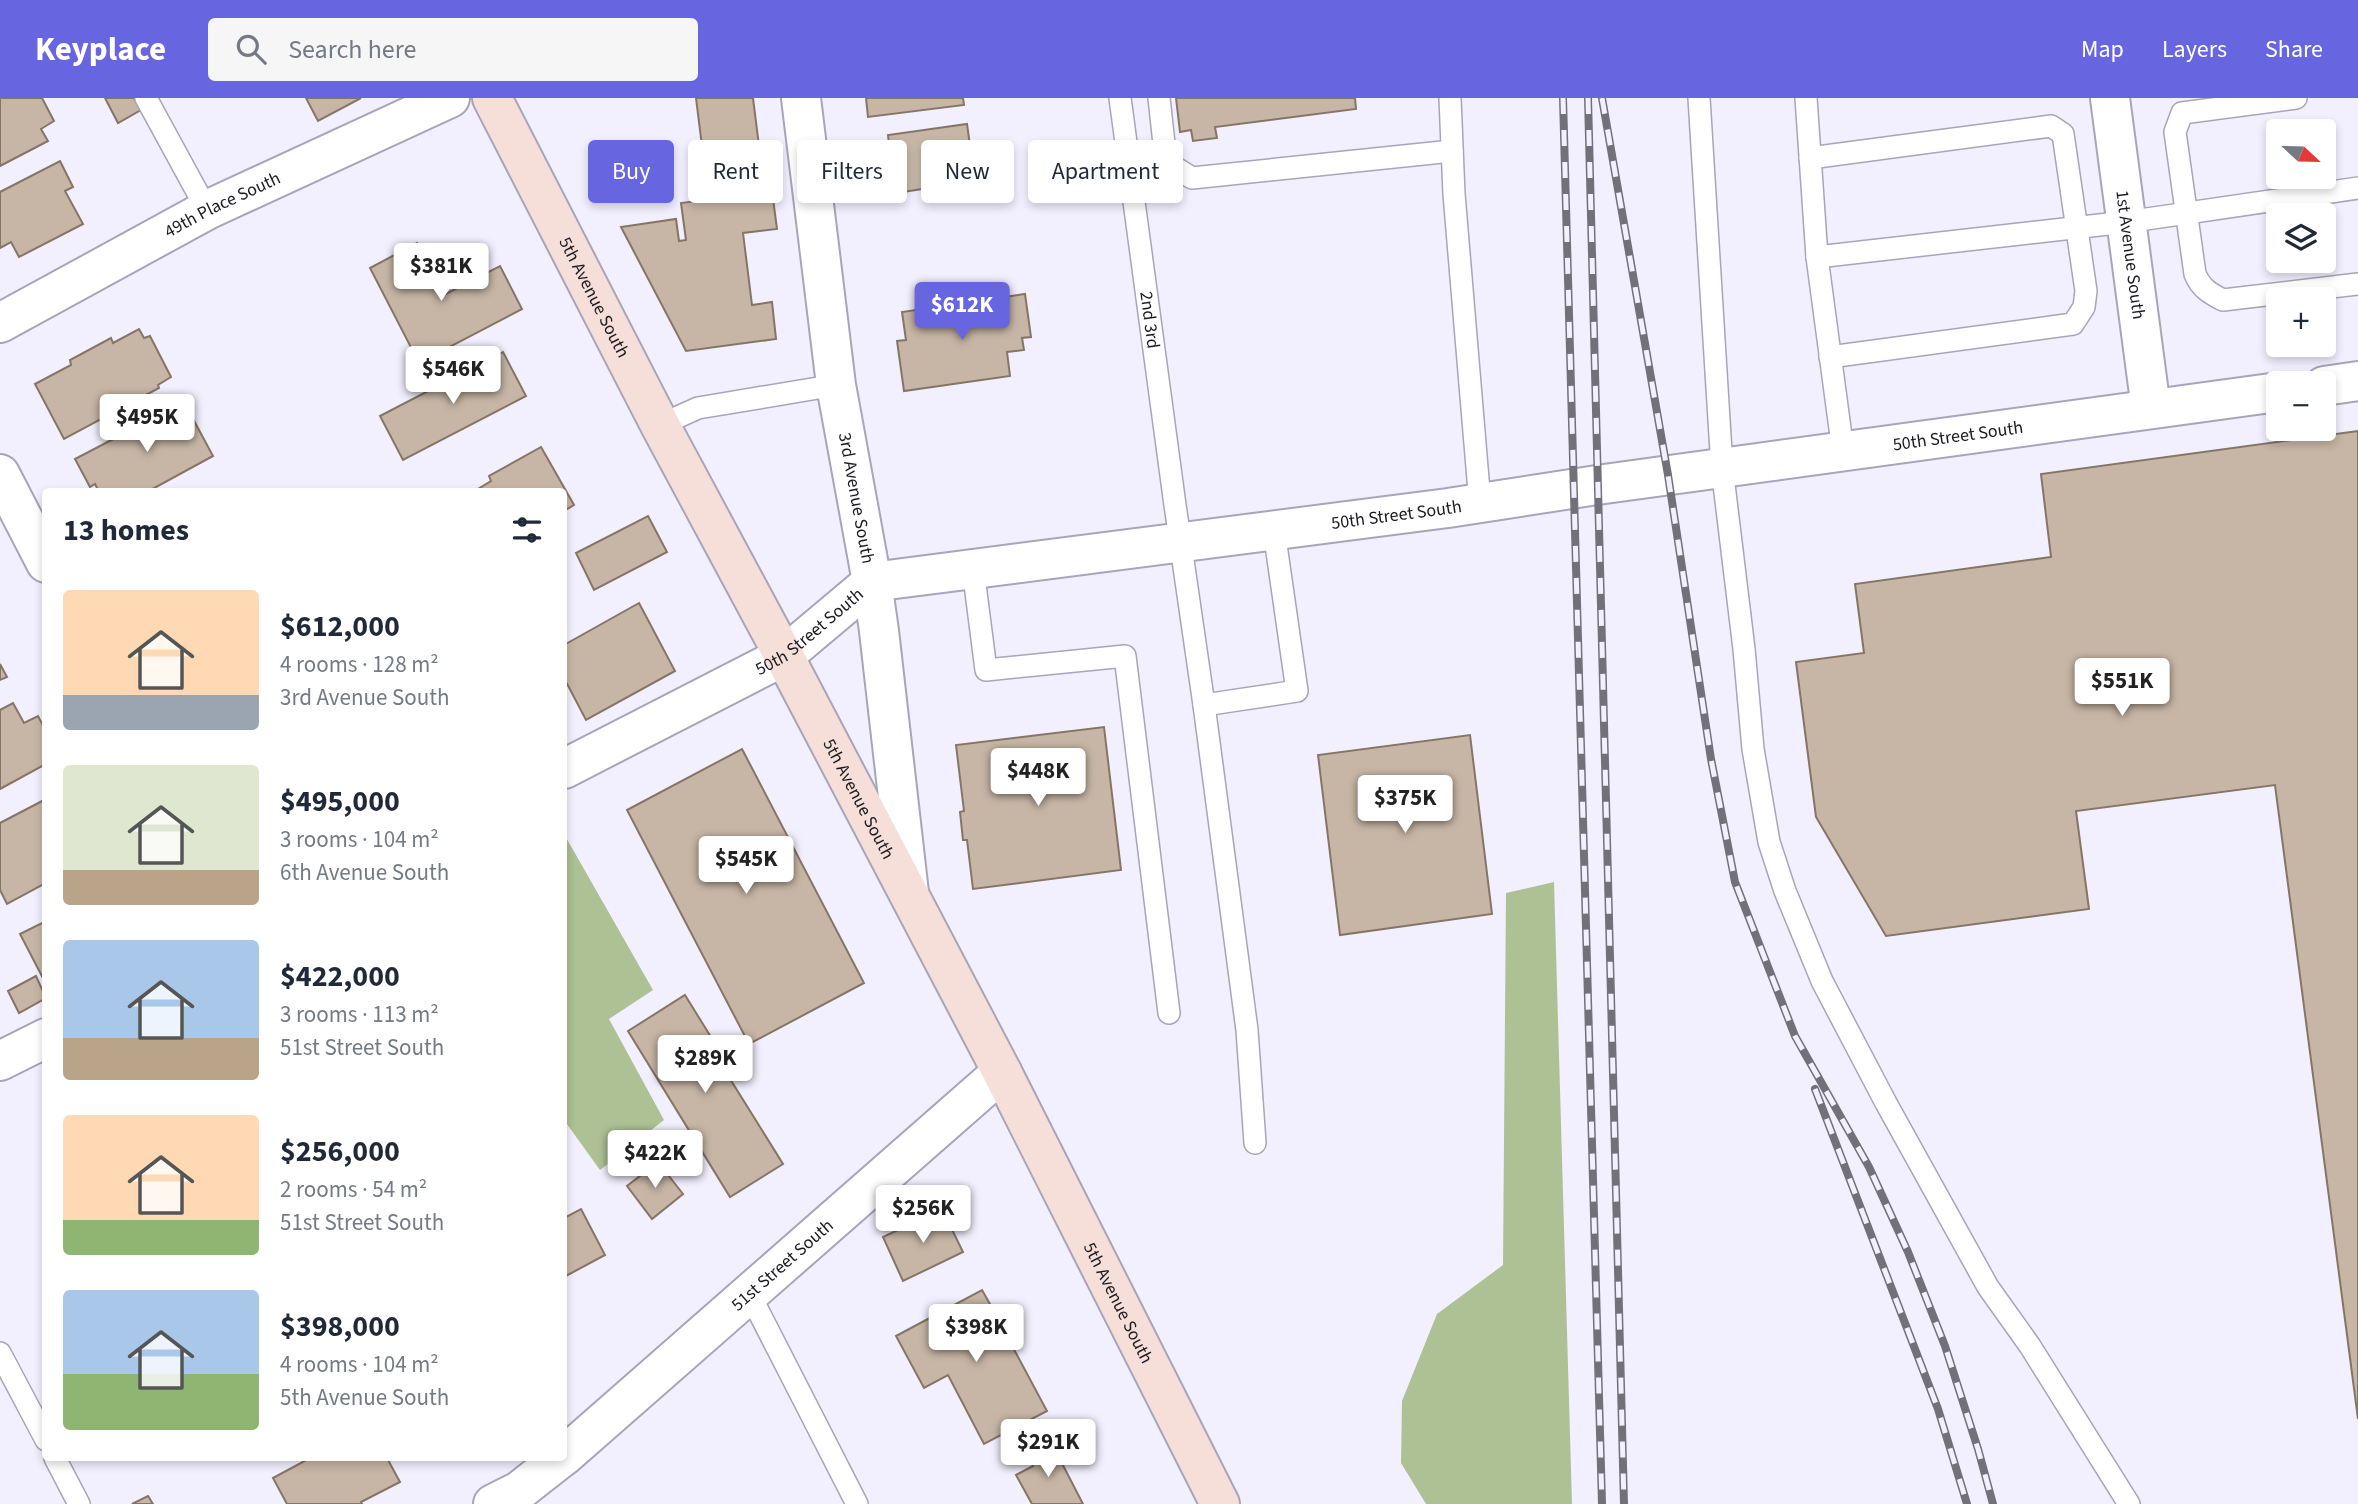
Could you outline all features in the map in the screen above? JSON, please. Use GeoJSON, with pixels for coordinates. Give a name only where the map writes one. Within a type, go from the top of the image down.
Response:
{"type":"FeatureCollection","features":[{"type":"Feature","properties":{"kind":"street","name":"49th Place South"},"geometry":{"type":"LineString","coordinates":[[0,323],[207,210],[450,98]]}},
{"type":"Feature","properties":{"kind":"street","name":"5th Avenue South"},"geometry":{"type":"LineString","coordinates":[[492,98],[660,425],[1002,1072],[1220,1504]]}},
{"type":"Feature","properties":{"kind":"street","name":"3rd Avenue South"},"geometry":{"type":"LineString","coordinates":[[801,98],[836,385],[872,582],[909,897]]}},
{"type":"Feature","properties":{"kind":"street","name":"1st Avenue South"},"geometry":{"type":"LineString","coordinates":[[2110,98],[2151,409]]}},
{"type":"Feature","properties":{"kind":"street"},"geometry":{"type":"LineString","coordinates":[[2336,384],[2358,381]]}},
{"type":"Feature","properties":{"kind":"street","name":"50th Street South"},"geometry":{"type":"LineString","coordinates":[[567,767],[784,656],[872,582],[1274,531],[2266,394]]}},
{"type":"Feature","properties":{"kind":"street"},"geometry":{"type":"LineString","coordinates":[[0,474],[42,555]]}},
{"type":"Feature","properties":{"kind":"street"},"geometry":{"type":"LineString","coordinates":[[0,1061],[42,1040]]}},
{"type":"Feature","properties":{"kind":"street","name":"51st Street South"},"geometry":{"type":"LineString","coordinates":[[567,1453],[1002,1072]]}},
{"type":"Feature","properties":{"kind":"street","name":"51st Street South"},"geometry":{"type":"LineString","coordinates":[[510,1489],[556,1461]]}},
{"type":"Feature","properties":{"kind":"lane"},"geometry":{"type":"LineString","coordinates":[[146,98],[207,210]]}},
{"type":"Feature","properties":{"kind":"lane","name":"2nd 3rd"},"geometry":{"type":"LineString","coordinates":[[1120,98],[1247,1030],[1255,1143]]}},
{"type":"Feature","properties":{"kind":"lane"},"geometry":{"type":"LineString","coordinates":[[1159,98],[1166,162],[1192,178],[1452,151]]}},
{"type":"Feature","properties":{"kind":"lane"},"geometry":{"type":"LineString","coordinates":[[1450,98],[1454,194],[1480,503]]}},
{"type":"Feature","properties":{"kind":"lane"},"geometry":{"type":"LineString","coordinates":[[1699,98],[1722,468],[1753,749],[1769,842],[1785,891],[1822,981],[1988,1287],[2030,1346],[2129,1504]]}},
{"type":"Feature","properties":{"kind":"lane"},"geometry":{"type":"LineString","coordinates":[[1806,98],[1818,257],[1843,451]]}},
{"type":"Feature","properties":{"kind":"lane"},"geometry":{"type":"LineString","coordinates":[[2296,98],[2182,113],[2175,132],[2194,274],[2200,286],[2223,300],[2358,284]]}},
{"type":"Feature","properties":{"kind":"lane"},"geometry":{"type":"LineString","coordinates":[[1810,158],[2051,126],[2063,134],[2086,292],[2084,307],[2073,324],[1830,357]]}},
{"type":"Feature","properties":{"kind":"lane"},"geometry":{"type":"LineString","coordinates":[[1818,257],[2126,222],[2358,188]]}},
{"type":"Feature","properties":{"kind":"lane"},"geometry":{"type":"LineString","coordinates":[[660,425],[698,408],[836,385]]}},
{"type":"Feature","properties":{"kind":"lane"},"geometry":{"type":"LineString","coordinates":[[1204,705],[1297,691],[1274,531]]}},
{"type":"Feature","properties":{"kind":"lane"},"geometry":{"type":"LineString","coordinates":[[973,569],[986,670],[1125,656],[1169,1013]]}},
{"type":"Feature","properties":{"kind":"lane"},"geometry":{"type":"LineString","coordinates":[[749,1293],[857,1504]]}},
{"type":"Feature","properties":{"kind":"lane"},"geometry":{"type":"LineString","coordinates":[[0,1353],[42,1432]]}},
{"type":"Feature","properties":{"kind":"lane"},"geometry":{"type":"LineString","coordinates":[[57,1461],[79,1504]]}},
{"type":"Feature","properties":{"kind":"green space"},"geometry":{"type":"Polygon","coordinates":[[[567,839],[653,990],[609,1019],[664,1120],[600,1170],[567,1124],[567,839]]]}},
{"type":"Feature","properties":{"kind":"green space"},"geometry":{"type":"Polygon","coordinates":[[[1554,882],[1572,1504],[1426,1504],[1401,1463],[1402,1401],[1437,1314],[1503,1265],[1506,893],[1554,882]]]}},
{"type":"Feature","properties":{"kind":"building"},"geometry":{"type":"Polygon","coordinates":[[[0,98],[42,98],[54,121],[41,129],[48,141],[0,166],[0,98]]]}},
{"type":"Feature","properties":{"kind":"building"},"geometry":{"type":"Polygon","coordinates":[[[105,98],[134,98],[141,110],[118,123],[105,98]]]}},
{"type":"Feature","properties":{"kind":"building"},"geometry":{"type":"Polygon","coordinates":[[[306,98],[361,98],[318,121],[306,98]]]}},
{"type":"Feature","properties":{"kind":"building"},"geometry":{"type":"Polygon","coordinates":[[[696,98],[753,98],[758,140],[701,140],[696,98]]]}},
{"type":"Feature","properties":{"kind":"building"},"geometry":{"type":"Polygon","coordinates":[[[866,98],[963,98],[964,105],[868,117],[866,98]]]}},
{"type":"Feature","properties":{"kind":"building"},"geometry":{"type":"Polygon","coordinates":[[[1176,98],[1355,98],[1356,109],[1215,127],[1217,138],[1193,141],[1191,130],[1180,132],[1176,98]]]}},
{"type":"Feature","properties":{"kind":"building"},"geometry":{"type":"Polygon","coordinates":[[[967,124],[969,140],[921,140],[921,189],[907,191],[907,140],[889,140],[888,135],[967,124]]]}},
{"type":"Feature","properties":{"kind":"building"},"geometry":{"type":"Polygon","coordinates":[[[60,161],[73,187],[65,191],[83,224],[19,257],[11,242],[0,248],[0,192],[60,161]]]}},
{"type":"Feature","properties":{"kind":"building"},"geometry":{"type":"Polygon","coordinates":[[[681,203],[774,203],[777,229],[743,233],[752,305],[772,302],[776,339],[686,351],[621,227],[676,219],[679,241],[686,240],[681,203]]]}},
{"type":"Feature","properties":{"kind":"building"},"geometry":{"type":"Polygon","coordinates":[[[417,243],[444,295],[500,266],[522,309],[419,363],[370,268],[417,243]]]}},
{"type":"Feature","properties":{"kind":"building"},"geometry":{"type":"Polygon","coordinates":[[[1025,294],[1031,337],[1022,338],[1024,350],[1007,352],[1010,376],[904,391],[897,341],[906,340],[902,312],[1025,294]]]}},
{"type":"Feature","properties":{"kind":"building"},"geometry":{"type":"Polygon","coordinates":[[[139,329],[144,338],[150,336],[171,377],[158,385],[159,388],[64,439],[35,384],[71,365],[70,360],[111,338],[113,343],[139,329]]]}},
{"type":"Feature","properties":{"kind":"building"},"geometry":{"type":"Polygon","coordinates":[[[503,352],[526,396],[403,460],[380,416],[503,352]]]}},
{"type":"Feature","properties":{"kind":"building"},"geometry":{"type":"Polygon","coordinates":[[[184,402],[213,456],[154,488],[97,488],[95,484],[90,487],[75,459],[184,402]]]}},
{"type":"Feature","properties":{"kind":"building"},"geometry":{"type":"Polygon","coordinates":[[[2358,431],[2358,1419],[2275,785],[2076,811],[2089,909],[1886,936],[1816,817],[1796,662],[1864,653],[1855,584],[2051,557],[2041,474],[2284,441],[2336,441],[2336,434],[2358,431]]]}},
{"type":"Feature","properties":{"kind":"building"},"geometry":{"type":"Polygon","coordinates":[[[541,447],[564,488],[480,488],[491,481],[489,476],[541,447]]]}},
{"type":"Feature","properties":{"kind":"building"},"geometry":{"type":"Polygon","coordinates":[[[567,493],[574,505],[567,509],[567,493]]]}},
{"type":"Feature","properties":{"kind":"building"},"geometry":{"type":"Polygon","coordinates":[[[648,516],[667,552],[594,590],[576,553],[648,516]]]}},
{"type":"Feature","properties":{"kind":"building"},"geometry":{"type":"Polygon","coordinates":[[[639,603],[675,671],[586,720],[567,684],[567,643],[639,603]]]}},
{"type":"Feature","properties":{"kind":"building"},"geometry":{"type":"Polygon","coordinates":[[[0,664],[7,677],[0,680],[0,664]]]}},
{"type":"Feature","properties":{"kind":"building"},"geometry":{"type":"Polygon","coordinates":[[[13,703],[24,723],[38,716],[42,724],[42,766],[0,789],[0,710],[13,703]]]}},
{"type":"Feature","properties":{"kind":"building"},"geometry":{"type":"Polygon","coordinates":[[[1104,727],[1121,870],[973,889],[967,840],[963,840],[960,812],[964,811],[956,745],[1104,727]]]}},
{"type":"Feature","properties":{"kind":"building"},"geometry":{"type":"Polygon","coordinates":[[[1470,735],[1492,914],[1340,935],[1318,755],[1470,735]]]}},
{"type":"Feature","properties":{"kind":"building"},"geometry":{"type":"Polygon","coordinates":[[[742,749],[864,983],[749,1044],[627,810],[742,749]]]}},
{"type":"Feature","properties":{"kind":"building"},"geometry":{"type":"Polygon","coordinates":[[[42,801],[42,885],[7,904],[0,890],[0,823],[42,801]]]}},
{"type":"Feature","properties":{"kind":"building"},"geometry":{"type":"Polygon","coordinates":[[[42,923],[42,976],[20,934],[42,923]]]}},
{"type":"Feature","properties":{"kind":"building"},"geometry":{"type":"Polygon","coordinates":[[[36,976],[42,989],[42,1000],[19,1013],[8,991],[36,976]]]}},
{"type":"Feature","properties":{"kind":"building"},"geometry":{"type":"Polygon","coordinates":[[[685,995],[727,1063],[722,1066],[783,1164],[730,1197],[628,1031],[685,995]]]}},
{"type":"Feature","properties":{"kind":"building"},"geometry":{"type":"Polygon","coordinates":[[[658,1162],[683,1194],[652,1219],[627,1186],[658,1162]]]}},
{"type":"Feature","properties":{"kind":"building"},"geometry":{"type":"Polygon","coordinates":[[[581,1209],[605,1255],[567,1275],[567,1216],[581,1209]]]}},
{"type":"Feature","properties":{"kind":"building"},"geometry":{"type":"Polygon","coordinates":[[[942,1209],[963,1252],[903,1281],[883,1237],[942,1209]]]}},
{"type":"Feature","properties":{"kind":"building"},"geometry":{"type":"Polygon","coordinates":[[[982,1290],[995,1313],[1006,1307],[1022,1336],[1010,1342],[1047,1411],[984,1444],[948,1375],[924,1388],[896,1336],[982,1290]]]}},
{"type":"Feature","properties":{"kind":"building"},"geometry":{"type":"Polygon","coordinates":[[[1051,1442],[1083,1504],[1032,1504],[1016,1475],[1033,1466],[1026,1455],[1051,1442]]]}},
{"type":"Feature","properties":{"kind":"building"},"geometry":{"type":"Polygon","coordinates":[[[304,1461],[389,1461],[400,1482],[361,1502],[362,1504],[287,1504],[273,1478],[304,1461]]]}},
{"type":"Feature","properties":{"kind":"building"},"geometry":{"type":"Polygon","coordinates":[[[148,1496],[153,1504],[132,1504],[148,1496]]]}},
{"type":"Feature","properties":{"kind":"railway"},"geometry":{"type":"LineString","coordinates":[[1563,98],[1602,1504]]}},
{"type":"Feature","properties":{"kind":"railway"},"geometry":{"type":"LineString","coordinates":[[1588,98],[1624,1504]]}},
{"type":"Feature","properties":{"kind":"railway"},"geometry":{"type":"LineString","coordinates":[[1602,98],[1668,475],[1711,759],[1735,882],[1795,1036],[1869,1167],[1908,1252],[1945,1346],[1993,1504]]}},
{"type":"Feature","properties":{"kind":"railway"},"geometry":{"type":"LineString","coordinates":[[1815,1089],[1938,1409],[1967,1504]]}}]}
